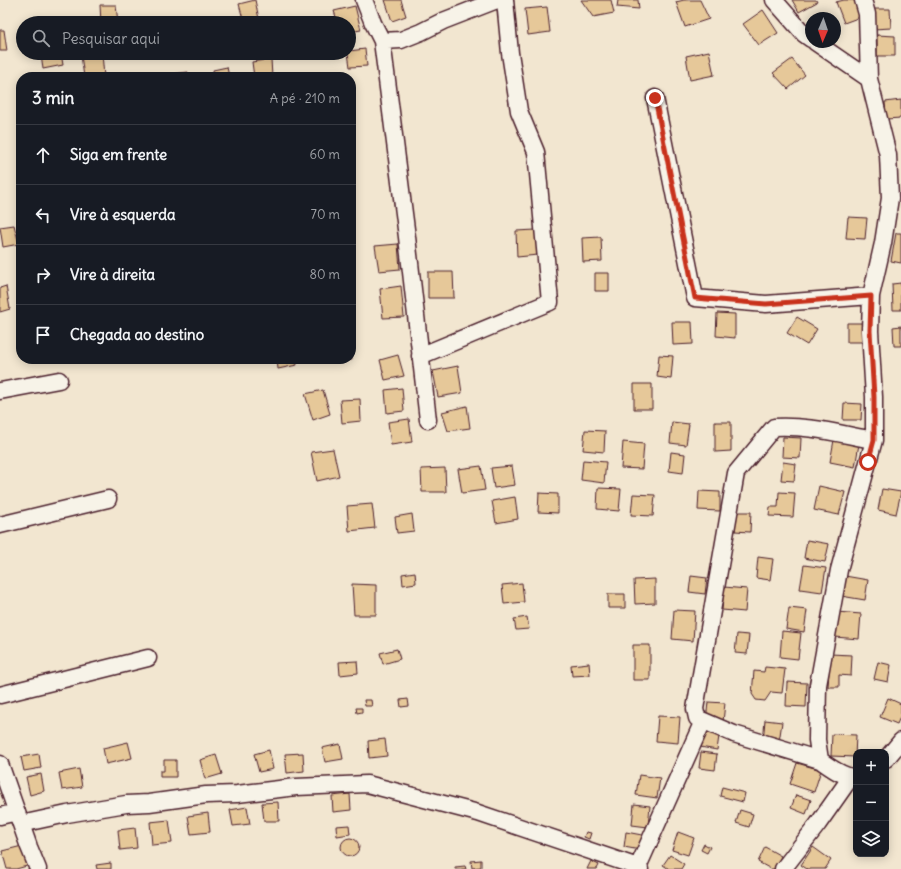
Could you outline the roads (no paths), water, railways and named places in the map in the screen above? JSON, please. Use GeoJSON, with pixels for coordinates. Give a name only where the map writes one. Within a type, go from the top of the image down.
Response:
{"type":"FeatureCollection","features":[{"type":"Feature","properties":{"kind":"street"},"geometry":{"type":"LineString","coordinates":[[364,0],[382,41],[407,237],[428,420]]}},
{"type":"Feature","properties":{"kind":"street"},"geometry":{"type":"LineString","coordinates":[[382,41],[401,40],[497,0]]}},
{"type":"Feature","properties":{"kind":"street"},"geometry":{"type":"LineString","coordinates":[[420,356],[550,302],[536,152],[519,111],[510,53],[505,0]]}},
{"type":"Feature","properties":{"kind":"street"},"geometry":{"type":"LineString","coordinates":[[774,0],[805,35]]}},
{"type":"Feature","properties":{"kind":"street"},"geometry":{"type":"LineString","coordinates":[[820,760],[817,740],[818,685],[839,570],[874,440],[874,397],[870,331],[871,296],[883,243],[890,198],[888,155],[869,79],[867,14],[863,0]]}},
{"type":"Feature","properties":{"kind":"street"},"geometry":{"type":"LineString","coordinates":[[824,48],[869,79]]}},
{"type":"Feature","properties":{"kind":"street"},"geometry":{"type":"LineString","coordinates":[[655,98],[695,298],[766,304],[871,296]]}},
{"type":"Feature","properties":{"kind":"street"},"geometry":{"type":"LineString","coordinates":[[0,391],[59,380]]}},
{"type":"Feature","properties":{"kind":"street"},"geometry":{"type":"LineString","coordinates":[[853,777],[834,770],[820,760],[734,734],[703,721],[698,718],[695,709],[736,473],[774,427],[790,426],[810,428],[874,440]]}},
{"type":"Feature","properties":{"kind":"street"},"geometry":{"type":"LineString","coordinates":[[0,525],[108,499]]}},
{"type":"Feature","properties":{"kind":"street"},"geometry":{"type":"LineString","coordinates":[[0,695],[148,658]]}},
{"type":"Feature","properties":{"kind":"street"},"geometry":{"type":"LineString","coordinates":[[0,816],[19,818],[67,814],[126,804],[149,803],[206,795],[237,794],[296,787],[367,784],[478,813],[639,868],[703,721]]}},
{"type":"Feature","properties":{"kind":"street"},"geometry":{"type":"LineString","coordinates":[[889,755],[901,741]]}},
{"type":"Feature","properties":{"kind":"street"},"geometry":{"type":"LineString","coordinates":[[0,764],[38,869]]}},
{"type":"Feature","properties":{"kind":"street"},"geometry":{"type":"LineString","coordinates":[[783,869],[853,778]]}}]}
